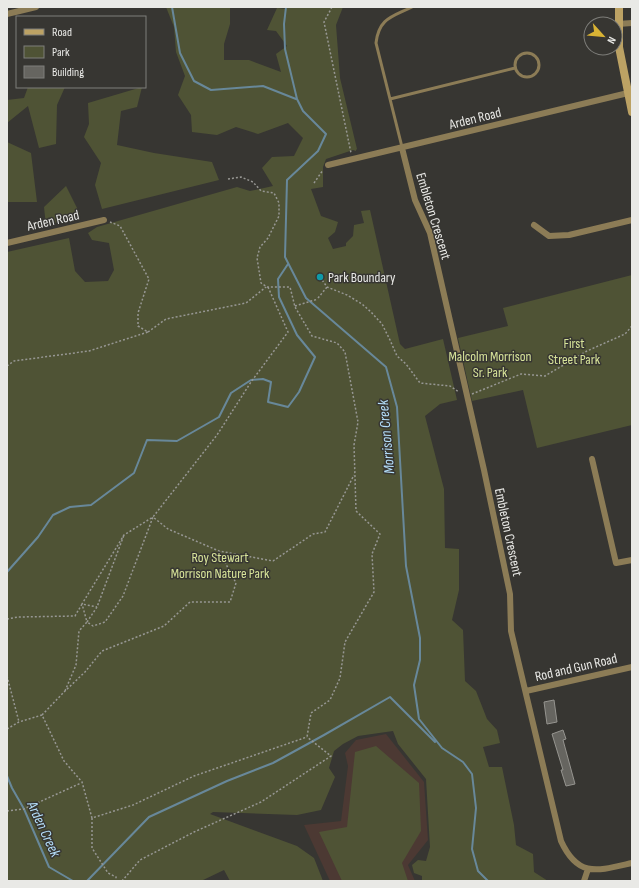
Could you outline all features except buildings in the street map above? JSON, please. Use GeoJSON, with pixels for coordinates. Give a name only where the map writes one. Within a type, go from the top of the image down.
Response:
{"type":"FeatureCollection","features":[{"type":"Feature","properties":{"kind":"street"},"geometry":{"type":"LineString","coordinates":[[7,14],[36,7]]}},
{"type":"Feature","properties":{"kind":"street"},"geometry":{"type":"LineString","coordinates":[[621,56],[632,112]]}},
{"type":"Feature","properties":{"kind":"street","name":"Arden Road"},"geometry":{"type":"LineString","coordinates":[[328,165],[628,93]]}},
{"type":"Feature","properties":{"kind":"street","name":"Embleton Crescent"},"geometry":{"type":"LineString","coordinates":[[402,148],[415,200],[430,233],[466,397],[484,470],[510,594],[512,631],[560,840],[567,853],[578,864],[588,869]]}},
{"type":"Feature","properties":{"kind":"street","name":"Arden Road"},"geometry":{"type":"LineString","coordinates":[[7,243],[104,220]]}},
{"type":"Feature","properties":{"kind":"street"},"geometry":{"type":"LineString","coordinates":[[534,225],[549,236],[556,236],[569,235],[632,220]]}},
{"type":"Feature","properties":{"kind":"street"},"geometry":{"type":"LineString","coordinates":[[592,459],[616,563],[632,560]]}},
{"type":"Feature","properties":{"kind":"street","name":"Rod and Gun Road"},"geometry":{"type":"LineString","coordinates":[[526,691],[632,667]]}},
{"type":"Feature","properties":{"kind":"street"},"geometry":{"type":"LineString","coordinates":[[584,881],[588,869],[602,870],[632,863]]}},
{"type":"Feature","properties":{"kind":"lane"},"geometry":{"type":"LineString","coordinates":[[402,148],[376,43],[379,28],[388,19],[412,7]]}},
{"type":"Feature","properties":{"kind":"lane"},"geometry":{"type":"LineString","coordinates":[[525,53],[534,55],[539,63],[536,72],[528,76],[520,75],[515,68],[517,58],[525,53]]}},
{"type":"Feature","properties":{"kind":"lane"},"geometry":{"type":"LineString","coordinates":[[390,99],[515,68]]}},
{"type":"Feature","properties":{"kind":"path"},"geometry":{"type":"LineString","coordinates":[[332,7],[324,22],[353,160]]}},
{"type":"Feature","properties":{"kind":"path"},"geometry":{"type":"LineString","coordinates":[[314,183],[328,165]]}},
{"type":"Feature","properties":{"kind":"path"},"geometry":{"type":"LineString","coordinates":[[82,604],[87,622],[93,626],[105,622],[123,596],[153,517],[217,435],[251,382],[288,332],[267,287],[261,283],[257,258],[260,247],[268,238],[279,216],[279,203],[274,193],[261,191],[253,182],[241,177],[228,179]]}},
{"type":"Feature","properties":{"kind":"path"},"geometry":{"type":"LineString","coordinates":[[104,220],[120,226],[149,279],[138,313],[138,326],[148,332]]}},
{"type":"Feature","properties":{"kind":"path"},"geometry":{"type":"LineString","coordinates":[[320,277],[327,288],[347,295],[362,304],[371,312],[382,324],[396,356],[406,364],[420,384],[450,386],[466,397],[521,374],[545,376],[587,351],[625,334],[632,326]]}},
{"type":"Feature","properties":{"kind":"path"},"geometry":{"type":"LineString","coordinates":[[7,366],[14,361],[89,351],[148,332],[166,319],[246,303],[267,287],[290,287],[295,306],[312,336],[337,342],[345,352],[358,422],[354,445],[356,511],[380,534],[372,554],[374,592],[345,642],[340,678],[330,700],[311,713],[307,737]]}},
{"type":"Feature","properties":{"kind":"path"},"geometry":{"type":"LineString","coordinates":[[295,306],[318,299],[327,288]]}},
{"type":"Feature","properties":{"kind":"path"},"geometry":{"type":"LineString","coordinates":[[153,517],[168,529],[219,551],[273,561],[313,534],[325,532],[355,473]]}},
{"type":"Feature","properties":{"kind":"path"},"geometry":{"type":"LineString","coordinates":[[7,619],[18,617],[75,616],[124,535],[153,517]]}},
{"type":"Feature","properties":{"kind":"path"},"geometry":{"type":"LineString","coordinates":[[64,690],[76,665],[79,632],[97,606],[124,535]]}},
{"type":"Feature","properties":{"kind":"path"},"geometry":{"type":"LineString","coordinates":[[7,729],[19,722],[42,715],[64,690],[85,672],[102,651],[164,626],[190,602],[230,602],[236,583],[219,551]]}},
{"type":"Feature","properties":{"kind":"path"},"geometry":{"type":"LineString","coordinates":[[82,604],[97,606]]}},
{"type":"Feature","properties":{"kind":"path"},"geometry":{"type":"LineString","coordinates":[[7,676],[19,722]]}},
{"type":"Feature","properties":{"kind":"path"},"geometry":{"type":"LineString","coordinates":[[42,715],[64,761],[82,782],[92,818],[92,848],[96,857],[108,873],[116,878],[116,881]]}},
{"type":"Feature","properties":{"kind":"path"},"geometry":{"type":"LineString","coordinates":[[122,881],[140,860],[194,832],[261,802],[331,756],[307,737]]}},
{"type":"Feature","properties":{"kind":"path"},"geometry":{"type":"LineString","coordinates":[[92,818],[133,805],[194,776],[307,737]]}},
{"type":"Feature","properties":{"kind":"path"},"geometry":{"type":"LineString","coordinates":[[7,811],[24,809],[82,782]]}},
{"type":"Feature","properties":{"kind":"shaded area"},"geometry":{"type":"Polygon","coordinates":[[[386,734],[424,782],[428,840],[408,865],[415,881],[330,881],[304,825],[341,821],[348,766],[345,753],[356,740],[386,734]]]}},
{"type":"Feature","properties":{"kind":"green space","name":"Roy Stewart Morrison Nature Park"},"geometry":{"type":"Polygon","coordinates":[[[166,7],[230,8],[230,24],[224,44],[224,60],[249,60],[281,72],[276,54],[287,46],[276,31],[267,30],[277,8],[343,7],[336,25],[340,78],[357,149],[356,151],[353,150],[326,159],[323,167],[323,187],[311,189],[321,216],[338,222],[335,232],[328,238],[333,249],[346,246],[346,243],[353,236],[354,225],[364,223],[361,211],[370,210],[400,344],[405,349],[443,339],[457,400],[440,404],[425,416],[444,489],[445,548],[459,549],[459,590],[452,620],[463,630],[465,681],[476,691],[487,719],[497,730],[500,743],[483,747],[489,767],[502,767],[514,825],[516,845],[533,854],[534,872],[548,881],[422,881],[422,876],[414,873],[412,865],[418,860],[426,861],[430,847],[426,779],[398,744],[393,731],[358,736],[334,751],[329,768],[335,777],[321,810],[297,815],[213,812],[210,814],[297,846],[314,858],[323,881],[230,881],[224,870],[201,881],[7,881],[7,252],[69,238],[75,271],[85,282],[108,281],[114,270],[109,243],[92,240],[88,233],[97,227],[237,187],[250,191],[273,186],[262,168],[272,157],[294,156],[303,138],[288,123],[258,134],[236,127],[217,135],[192,132],[191,115],[178,95],[185,76],[176,52],[174,27],[166,7]]]}},
{"type":"Feature","properties":{"kind":"green space"},"geometry":{"type":"Polygon","coordinates":[[[28,88],[65,88],[57,105],[56,144],[39,148],[28,106],[7,123],[7,100],[24,98],[28,88]]]}},
{"type":"Feature","properties":{"kind":"green space"},"geometry":{"type":"Polygon","coordinates":[[[142,88],[137,107],[121,111],[117,145],[154,153],[212,162],[219,180],[102,209],[95,185],[101,163],[84,137],[89,124],[88,103],[142,88]]]}},
{"type":"Feature","properties":{"kind":"green space"},"geometry":{"type":"Polygon","coordinates":[[[7,142],[31,153],[37,202],[7,202],[7,142]]]}},
{"type":"Feature","properties":{"kind":"green space"},"geometry":{"type":"Polygon","coordinates":[[[66,186],[80,214],[46,226],[44,207],[66,186]]]}},
{"type":"Feature","properties":{"kind":"green space","name":"First Street Park"},"geometry":{"type":"Polygon","coordinates":[[[632,275],[632,425],[537,448],[523,390],[472,401],[458,338],[508,326],[503,308],[632,275]]]}},
{"type":"Feature","properties":{"kind":"green space"},"geometry":{"type":"Polygon","coordinates":[[[376,746],[419,783],[421,831],[402,863],[408,881],[342,881],[319,832],[347,827],[355,752],[376,746]]]}},
{"type":"Feature","properties":{"kind":"waterway"},"geometry":{"type":"LineString","coordinates":[[172,7],[180,53],[194,81],[211,90],[263,86],[296,99]]}},
{"type":"Feature","properties":{"kind":"waterway","name":"Morrison Creek"},"geometry":{"type":"LineString","coordinates":[[286,7],[284,24],[285,49],[297,99],[303,111],[326,134],[318,151],[287,180],[285,257],[306,298],[386,367],[397,407],[406,566],[420,638],[420,660],[414,685],[419,719],[442,748],[463,762],[472,774],[476,808],[472,849],[478,871],[488,881]]}},
{"type":"Feature","properties":{"kind":"waterway"},"geometry":{"type":"LineString","coordinates":[[7,572],[38,537],[53,515],[70,507],[91,505],[134,473],[147,440],[177,441],[219,417],[231,393],[251,380],[263,379],[271,382],[268,402],[288,407],[299,392],[315,357],[297,335],[279,297],[278,279],[288,264]]}},
{"type":"Feature","properties":{"kind":"waterway"},"geometry":{"type":"LineString","coordinates":[[87,881],[149,817],[227,781],[273,763],[390,697],[435,742]]}},
{"type":"Feature","properties":{"kind":"waterway","name":"Arden Creek"},"geometry":{"type":"LineString","coordinates":[[7,776],[24,809],[49,867],[73,881]]}},
{"type":"Feature","properties":{"kind":"place","name":"Park Boundary"},"geometry":{"type":"Point","coordinates":[320,277]}},
{"type":"Feature","properties":{"kind":"park label","name":"Malcolm Morrison Sr. Park"},"geometry":{"type":"Point","coordinates":[490,364]}}]}
